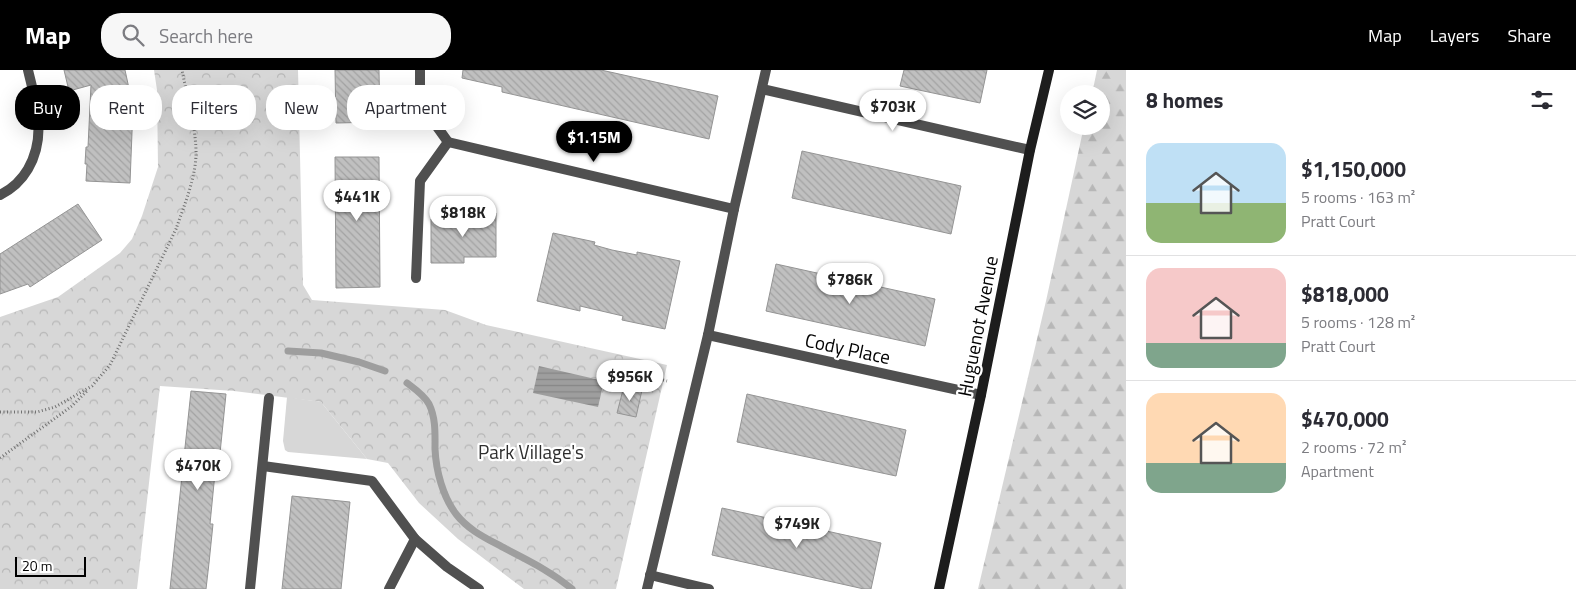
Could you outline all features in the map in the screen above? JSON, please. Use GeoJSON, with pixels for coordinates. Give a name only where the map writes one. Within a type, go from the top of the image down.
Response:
{"type":"FeatureCollection","features":[{"type":"Feature","properties":{"kind":"street"},"geometry":{"type":"LineString","coordinates":[[0,196],[23,177],[34,158],[39,139],[38,115],[28,70]]}},
{"type":"Feature","properties":{"kind":"street"},"geometry":{"type":"LineString","coordinates":[[420,70],[420,102],[448,142],[734,208]]}},
{"type":"Feature","properties":{"kind":"street"},"geometry":{"type":"LineString","coordinates":[[647,589],[708,335],[734,208],[766,70]]}},
{"type":"Feature","properties":{"kind":"street","name":"Huguenot Avenue"},"geometry":{"type":"LineString","coordinates":[[939,589],[981,395],[1030,150],[1049,70]]}},
{"type":"Feature","properties":{"kind":"street"},"geometry":{"type":"LineString","coordinates":[[762,89],[1030,150]]}},
{"type":"Feature","properties":{"kind":"street"},"geometry":{"type":"LineString","coordinates":[[416,278],[420,181],[448,142]]}},
{"type":"Feature","properties":{"kind":"street","name":"Cody Place"},"geometry":{"type":"LineString","coordinates":[[708,335],[981,395]]}},
{"type":"Feature","properties":{"kind":"street"},"geometry":{"type":"LineString","coordinates":[[250,589],[269,398]]}},
{"type":"Feature","properties":{"kind":"street"},"geometry":{"type":"LineString","coordinates":[[263,466],[372,481],[415,539],[447,567],[479,589]]}},
{"type":"Feature","properties":{"kind":"street"},"geometry":{"type":"LineString","coordinates":[[389,589],[415,539]]}},
{"type":"Feature","properties":{"kind":"street"},"geometry":{"type":"LineString","coordinates":[[650,575],[709,589]]}},
{"type":"Feature","properties":{"kind":"path"},"geometry":{"type":"LineString","coordinates":[[0,458],[72,406],[110,365],[172,237],[193,174],[196,152],[194,126],[182,70]]}},
{"type":"Feature","properties":{"kind":"path"},"geometry":{"type":"LineString","coordinates":[[646,376],[667,380]]}},
{"type":"Feature","properties":{"kind":"path"},"geometry":{"type":"LineString","coordinates":[[0,412],[36,412],[62,403],[92,386]]}},
{"type":"Feature","properties":{"kind":"green space","name":"Park Village's"},"geometry":{"type":"Polygon","coordinates":[[[154,70],[298,70],[298,85],[266,85],[266,130],[299,130],[303,285],[312,300],[445,310],[486,325],[667,365],[616,589],[524,589],[458,539],[419,503],[388,463],[367,459],[321,402],[234,391],[160,386],[137,589],[0,589],[0,317],[58,297],[120,253],[132,239],[142,216],[158,167],[158,130],[162,130],[162,85],[156,85],[154,70]]]}},
{"type":"Feature","properties":{"kind":"green space"},"geometry":{"type":"Polygon","coordinates":[[[1097,70],[1126,70],[1126,589],[978,589],[1046,301],[1082,135],[1110,135],[1110,85],[1094,85],[1097,70]]]}},
{"type":"Feature","properties":{"kind":"green space"},"geometry":{"type":"Polygon","coordinates":[[[287,397],[321,402],[367,459],[288,452],[285,450],[283,441],[287,397]]]}},
{"type":"Feature","properties":{"kind":"shaded area"},"geometry":{"type":"Polygon","coordinates":[[[539,366],[604,381],[598,407],[533,393],[539,366]]]}},
{"type":"Feature","properties":{"kind":"building"},"geometry":{"type":"Polygon","coordinates":[[[64,70],[125,70],[128,85],[90,85],[80,88],[80,85],[68,85],[64,70]]]}},
{"type":"Feature","properties":{"kind":"building"},"geometry":{"type":"Polygon","coordinates":[[[335,70],[379,70],[379,85],[347,85],[347,123],[337,123],[337,85],[335,85],[335,70]]]}},
{"type":"Feature","properties":{"kind":"building"},"geometry":{"type":"Polygon","coordinates":[[[463,70],[601,70],[718,96],[709,139],[502,92],[502,87],[462,78],[463,70]]]}},
{"type":"Feature","properties":{"kind":"building"},"geometry":{"type":"Polygon","coordinates":[[[904,70],[987,70],[980,103],[900,86],[904,70]]]}},
{"type":"Feature","properties":{"kind":"building"},"geometry":{"type":"Polygon","coordinates":[[[90,106],[90,130],[132,130],[130,183],[86,181],[86,147],[88,147],[90,106]]]}},
{"type":"Feature","properties":{"kind":"building"},"geometry":{"type":"Polygon","coordinates":[[[802,151],[961,186],[951,234],[792,198],[802,151]]]}},
{"type":"Feature","properties":{"kind":"building"},"geometry":{"type":"Polygon","coordinates":[[[335,157],[379,157],[380,287],[336,288],[335,157]]]}},
{"type":"Feature","properties":{"kind":"building"},"geometry":{"type":"Polygon","coordinates":[[[78,204],[102,240],[30,287],[28,284],[0,294],[0,254],[78,204]]]}},
{"type":"Feature","properties":{"kind":"building"},"geometry":{"type":"Polygon","coordinates":[[[463,213],[496,213],[496,257],[464,257],[464,263],[431,263],[431,219],[464,218],[463,213]]]}},
{"type":"Feature","properties":{"kind":"building"},"geometry":{"type":"Polygon","coordinates":[[[553,233],[595,242],[594,245],[612,250],[637,255],[637,252],[680,261],[665,329],[622,320],[623,316],[580,306],[580,311],[537,301],[553,233]]]}},
{"type":"Feature","properties":{"kind":"building"},"geometry":{"type":"Polygon","coordinates":[[[776,264],[935,299],[925,346],[766,311],[776,264]]]}},
{"type":"Feature","properties":{"kind":"building"},"geometry":{"type":"Polygon","coordinates":[[[624,386],[642,390],[636,417],[617,413],[624,386]]]}},
{"type":"Feature","properties":{"kind":"building"},"geometry":{"type":"Polygon","coordinates":[[[191,391],[226,394],[218,473],[215,473],[210,524],[213,524],[209,563],[206,589],[170,589],[191,391]]]}},
{"type":"Feature","properties":{"kind":"building"},"geometry":{"type":"Polygon","coordinates":[[[747,394],[906,430],[896,476],[737,442],[747,394]]]}},
{"type":"Feature","properties":{"kind":"building"},"geometry":{"type":"Polygon","coordinates":[[[292,496],[350,502],[341,589],[282,589],[292,496]]]}},
{"type":"Feature","properties":{"kind":"building"},"geometry":{"type":"Polygon","coordinates":[[[722,508],[881,543],[871,589],[712,555],[722,508]]]}},
{"type":"Feature","properties":{"kind":"waterway"},"geometry":{"type":"LineString","coordinates":[[288,351],[321,353],[359,362],[385,371]]}},
{"type":"Feature","properties":{"kind":"waterway"},"geometry":{"type":"LineString","coordinates":[[407,383],[425,398],[431,409],[434,421],[435,449],[439,475],[447,500],[456,514],[479,534],[540,567],[572,589]]}}]}
